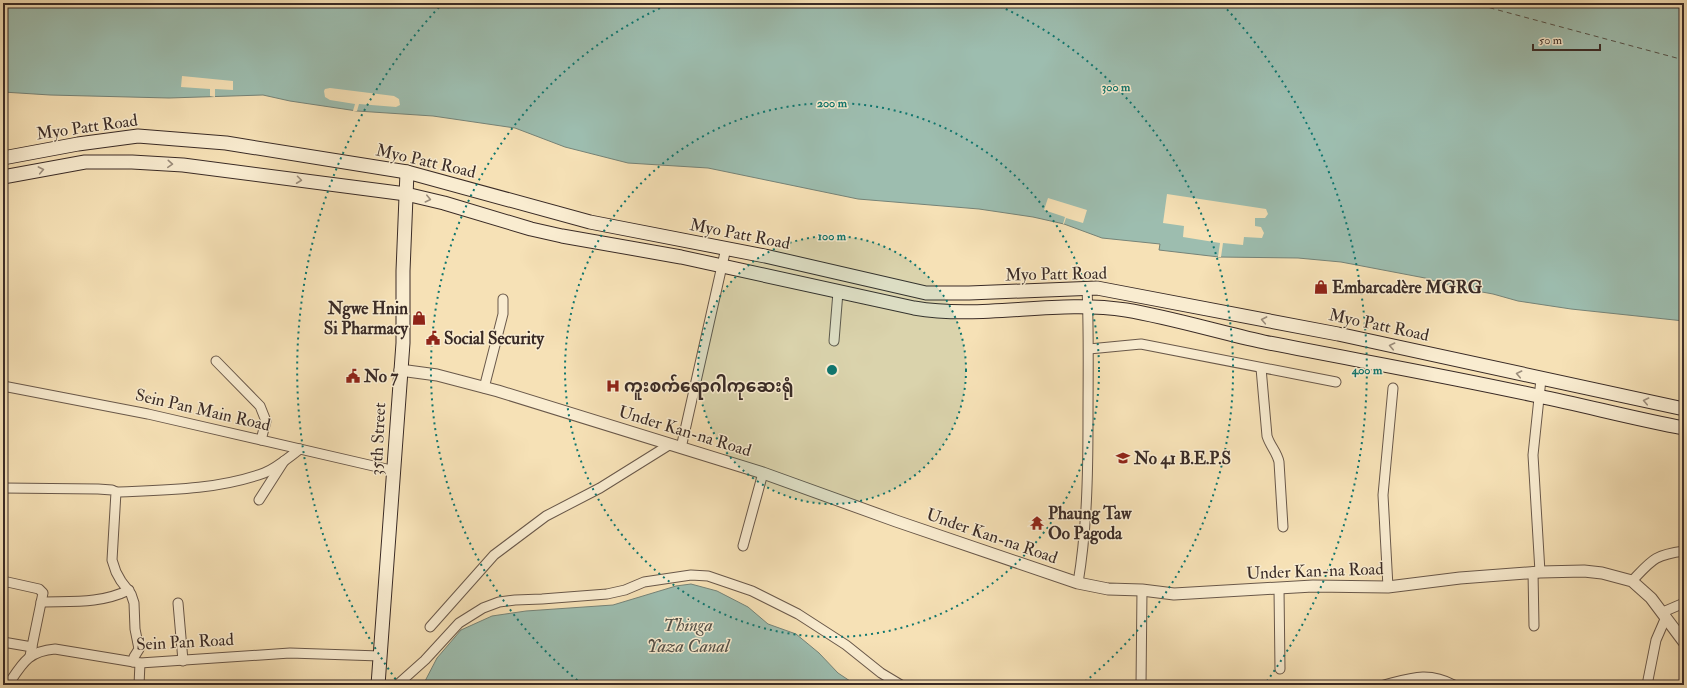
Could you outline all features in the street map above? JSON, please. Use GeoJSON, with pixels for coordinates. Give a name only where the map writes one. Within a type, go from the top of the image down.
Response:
{"type":"FeatureCollection","features":[{"type":"Feature","properties":{"kind":"main road","name":"Myo Patt Road"},"geometry":{"type":"LineString","coordinates":[[3,158],[78,144],[138,136],[226,143],[408,172],[590,222],[726,248],[938,294],[1097,288],[1338,334],[1684,409]]}},
{"type":"Feature","properties":{"kind":"main road","name":"Myo Patt Road"},"geometry":{"type":"LineString","coordinates":[[3,177],[85,162],[132,162],[183,165],[406,194],[562,236],[681,257],[936,312],[949,313],[1088,306],[1126,310],[1176,320],[1261,341],[1539,396],[1651,422],[1684,428]]}},
{"type":"Feature","properties":{"kind":"main road","name":"35th Street"},"geometry":{"type":"LineString","coordinates":[[378,685],[395,471],[400,370],[403,343],[403,271],[408,172]]}},
{"type":"Feature","properties":{"kind":"main road"},"geometry":{"type":"LineString","coordinates":[[936,312],[938,294]]}},
{"type":"Feature","properties":{"kind":"main road"},"geometry":{"type":"LineString","coordinates":[[1335,356],[1338,334]]}},
{"type":"Feature","properties":{"kind":"street"},"geometry":{"type":"LineString","coordinates":[[681,448],[726,248]]}},
{"type":"Feature","properties":{"kind":"street"},"geometry":{"type":"LineString","coordinates":[[1078,583],[1084,548],[1087,500],[1089,349],[1087,288]]}},
{"type":"Feature","properties":{"kind":"street"},"geometry":{"type":"LineString","coordinates":[[834,342],[838,292]]}},
{"type":"Feature","properties":{"kind":"street"},"geometry":{"type":"LineString","coordinates":[[484,388],[494,344],[503,314],[503,299]]}},
{"type":"Feature","properties":{"kind":"street"},"geometry":{"type":"LineString","coordinates":[[1089,349],[1142,344],[1336,382]]}},
{"type":"Feature","properties":{"kind":"street"},"geometry":{"type":"LineString","coordinates":[[216,361],[260,406],[266,421],[261,440]]}},
{"type":"Feature","properties":{"kind":"street"},"geometry":{"type":"LineString","coordinates":[[1261,368],[1267,436],[1279,462],[1283,527]]}},
{"type":"Feature","properties":{"kind":"street","name":"Under Kan-na Road"},"geometry":{"type":"LineString","coordinates":[[400,370],[437,375],[484,388],[764,473],[896,521],[1078,583],[1108,589],[1142,590],[1174,594],[1313,586],[1388,587],[1536,572],[1584,571],[1602,573],[1632,581],[1651,598],[1684,642]]}},
{"type":"Feature","properties":{"kind":"street"},"geometry":{"type":"LineString","coordinates":[[1534,626],[1536,572],[1534,454],[1541,379]]}},
{"type":"Feature","properties":{"kind":"street","name":"Sein Pan Main Road"},"geometry":{"type":"LineString","coordinates":[[3,386],[148,414],[395,471]]}},
{"type":"Feature","properties":{"kind":"street"},"geometry":{"type":"LineString","coordinates":[[1388,587],[1383,495],[1394,388]]}},
{"type":"Feature","properties":{"kind":"street"},"geometry":{"type":"LineString","coordinates":[[430,627],[494,555],[546,516],[600,488],[669,444]]}},
{"type":"Feature","properties":{"kind":"street"},"geometry":{"type":"LineString","coordinates":[[3,488],[98,489],[112,490],[116,492],[181,489],[226,483],[266,472],[300,449]]}},
{"type":"Feature","properties":{"kind":"street"},"geometry":{"type":"LineString","coordinates":[[259,500],[285,460]]}},
{"type":"Feature","properties":{"kind":"street"},"geometry":{"type":"LineString","coordinates":[[743,546],[764,473]]}},
{"type":"Feature","properties":{"kind":"street"},"geometry":{"type":"LineString","coordinates":[[116,492],[112,560],[116,572],[121,581],[129,590],[134,603],[135,629],[139,649],[134,657],[139,685]]}},
{"type":"Feature","properties":{"kind":"street"},"geometry":{"type":"LineString","coordinates":[[1632,581],[1651,560],[1658,556],[1684,551]]}},
{"type":"Feature","properties":{"kind":"street"},"geometry":{"type":"LineString","coordinates":[[397,685],[425,660],[459,623],[482,608],[499,602],[515,600],[607,594],[625,590],[644,582],[690,575],[708,576],[752,591],[798,614],[846,645],[881,673],[901,685]]}},
{"type":"Feature","properties":{"kind":"street"},"geometry":{"type":"LineString","coordinates":[[3,581],[39,589],[43,592],[31,652],[8,685]]}},
{"type":"Feature","properties":{"kind":"street"},"geometry":{"type":"LineString","coordinates":[[1279,589],[1280,669]]}},
{"type":"Feature","properties":{"kind":"street"},"geometry":{"type":"LineString","coordinates":[[41,602],[75,602],[109,598],[129,590]]}},
{"type":"Feature","properties":{"kind":"street"},"geometry":{"type":"LineString","coordinates":[[1141,685],[1142,590]]}},
{"type":"Feature","properties":{"kind":"street"},"geometry":{"type":"LineString","coordinates":[[1647,685],[1656,640],[1665,615],[1684,602]]}},
{"type":"Feature","properties":{"kind":"street"},"geometry":{"type":"LineString","coordinates":[[178,603],[183,661]]}},
{"type":"Feature","properties":{"kind":"street"},"geometry":{"type":"LineString","coordinates":[[3,642],[31,652]]}},
{"type":"Feature","properties":{"kind":"street","name":"Sein Pan Road"},"geometry":{"type":"LineString","coordinates":[[31,652],[55,649],[136,663],[183,661],[290,652],[380,656]]}},
{"type":"Feature","properties":{"kind":"street"},"geometry":{"type":"LineString","coordinates":[[1384,685],[1416,676],[1428,676],[1447,681],[1454,685]]}},
{"type":"Feature","properties":{"kind":"water"},"geometry":{"type":"Polygon","coordinates":[[[3,3],[1684,3],[1684,321],[1571,309],[1518,301],[1493,294],[1455,287],[1425,278],[1341,262],[1298,258],[1219,257],[1159,250],[1160,244],[1102,238],[1064,224],[1033,217],[979,209],[858,199],[708,168],[628,163],[565,147],[515,128],[433,116],[357,111],[290,101],[263,95],[169,98],[50,95],[3,92],[3,3]]]}},
{"type":"Feature","properties":{"kind":"water","name":"Thinga Yaza Canal"},"geometry":{"type":"Polygon","coordinates":[[[691,584],[717,591],[748,607],[768,624],[796,634],[819,653],[838,673],[856,685],[423,685],[437,658],[461,630],[492,616],[526,611],[613,605],[676,586],[691,584]]]}},
{"type":"Feature","properties":{"kind":"pier"},"geometry":{"type":"Polygon","coordinates":[[[182,76],[233,81],[233,90],[215,89],[215,97],[210,96],[210,89],[181,87],[182,76]]]}},
{"type":"Feature","properties":{"kind":"pier"},"geometry":{"type":"Polygon","coordinates":[[[330,88],[394,96],[399,99],[400,105],[396,107],[359,104],[357,111],[353,111],[355,104],[330,100],[325,97],[325,89],[330,88]]]}},
{"type":"Feature","properties":{"kind":"pier"},"geometry":{"type":"Polygon","coordinates":[[[1167,194],[1266,209],[1268,214],[1265,218],[1255,218],[1255,226],[1261,227],[1264,233],[1262,238],[1244,237],[1243,245],[1223,243],[1221,257],[1218,257],[1220,243],[1183,237],[1184,226],[1163,223],[1167,194]]]}},
{"type":"Feature","properties":{"kind":"pier"},"geometry":{"type":"Polygon","coordinates":[[[1048,198],[1087,210],[1083,223],[1066,218],[1063,224],[1065,217],[1044,210],[1048,198]]]}},
{"type":"Feature","properties":{"kind":"ferry route"},"geometry":{"type":"LineString","coordinates":[[1472,3],[1684,60]]}},
{"type":"Feature","properties":{"kind":"place","name":"Embarcadère MGRG"},"geometry":{"type":"Point","coordinates":[1321,287]}},
{"type":"Feature","properties":{"kind":"place","name":"Ngwe Hnin Si Pharmacy"},"geometry":{"type":"Point","coordinates":[419,318]}},
{"type":"Feature","properties":{"kind":"place","name":"Social Security"},"geometry":{"type":"Point","coordinates":[433,338]}},
{"type":"Feature","properties":{"kind":"place","name":"No 7"},"geometry":{"type":"Point","coordinates":[353,376]}},
{"type":"Feature","properties":{"kind":"place","name":"ကူးစက်ရောဂါကုဆေးရုံ"},"geometry":{"type":"Point","coordinates":[613,386]}},
{"type":"Feature","properties":{"kind":"place","name":"No 41 B.E.P.S"},"geometry":{"type":"Point","coordinates":[1123,458]}},
{"type":"Feature","properties":{"kind":"place","name":"Phaung Taw Oo Pagoda"},"geometry":{"type":"Point","coordinates":[1037,523]}}]}
